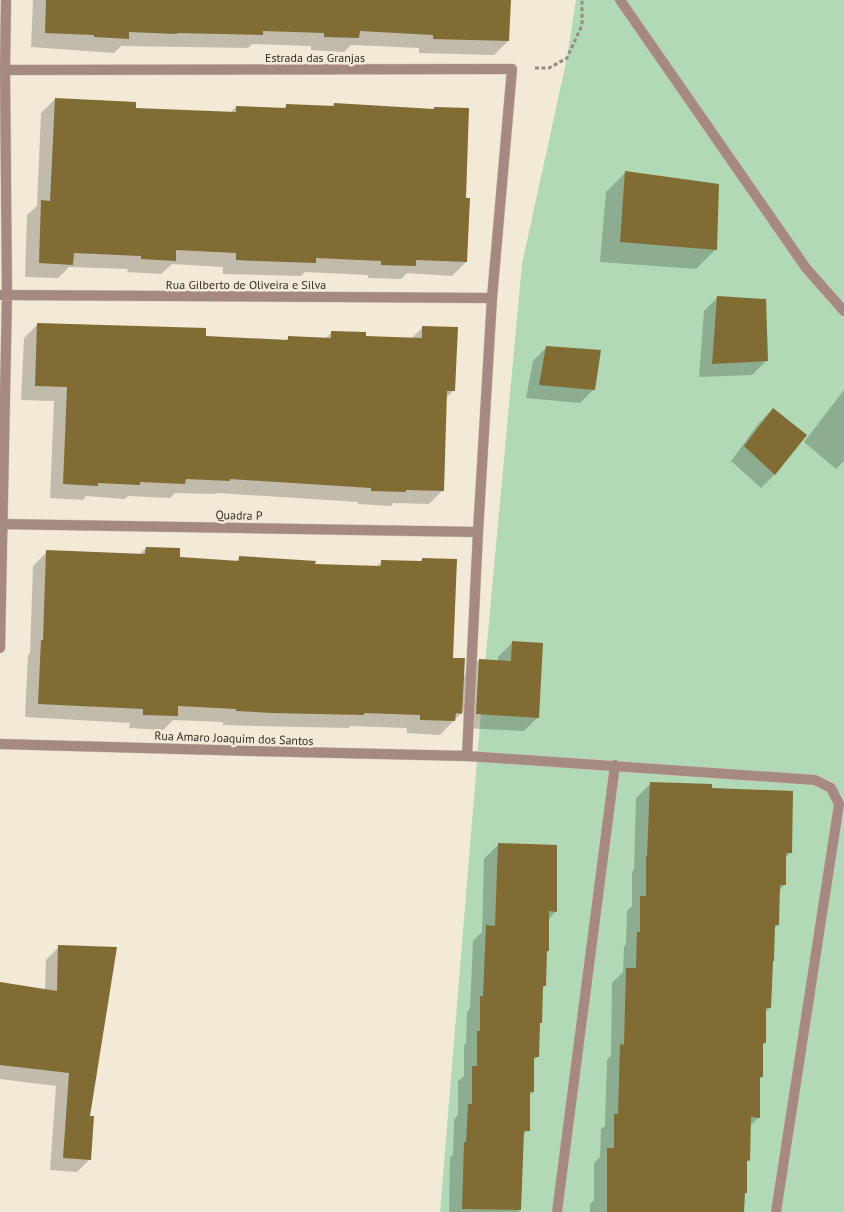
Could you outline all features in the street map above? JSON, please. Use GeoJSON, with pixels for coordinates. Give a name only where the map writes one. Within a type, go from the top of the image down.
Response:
{"type":"FeatureCollection","features":[{"type":"Feature","properties":{"kind":"street"},"geometry":{"type":"LineString","coordinates":[[0,648],[3,295],[2,70],[6,0]]}},
{"type":"Feature","properties":{"kind":"street"},"geometry":{"type":"LineString","coordinates":[[620,0],[806,268],[844,310]]}},
{"type":"Feature","properties":{"kind":"street"},"geometry":{"type":"LineString","coordinates":[[467,756],[492,298],[512,69]]}},
{"type":"Feature","properties":{"kind":"street","name":"Estrada das Granjas"},"geometry":{"type":"LineString","coordinates":[[2,70],[512,69]]}},
{"type":"Feature","properties":{"kind":"street","name":"Rua Gilberto de Oliveira e Silva"},"geometry":{"type":"LineString","coordinates":[[3,295],[492,298]]}},
{"type":"Feature","properties":{"kind":"street","name":"Quadra P"},"geometry":{"type":"LineString","coordinates":[[1,524],[478,532]]}},
{"type":"Feature","properties":{"kind":"street","name":"Rua Amaro Joaquim dos Santos"},"geometry":{"type":"LineString","coordinates":[[0,744],[467,756],[815,780],[831,788],[839,804],[776,1212]]}},
{"type":"Feature","properties":{"kind":"street"},"geometry":{"type":"LineString","coordinates":[[557,1212],[615,765]]}},
{"type":"Feature","properties":{"kind":"path"},"geometry":{"type":"LineString","coordinates":[[512,69],[549,68],[567,58],[582,25],[582,0]]}},
{"type":"Feature","properties":{"kind":"green space"},"geometry":{"type":"Polygon","coordinates":[[[576,0],[844,0],[844,1212],[440,1212],[484,676],[522,264],[567,58],[576,0]]]}},
{"type":"Feature","properties":{"kind":"building"},"geometry":{"type":"Polygon","coordinates":[[[46,0],[511,0],[509,41],[433,39],[433,35],[360,31],[359,38],[324,37],[324,33],[263,31],[263,35],[129,32],[129,39],[45,33],[46,0]]]}},
{"type":"Feature","properties":{"kind":"building"},"geometry":{"type":"Polygon","coordinates":[[[55,98],[136,102],[136,108],[236,112],[236,106],[286,108],[286,104],[334,106],[334,103],[434,109],[434,107],[469,108],[466,198],[470,198],[467,262],[416,260],[416,266],[381,265],[381,261],[316,258],[316,263],[258,261],[236,260],[236,253],[176,250],[176,261],[141,259],[141,256],[74,253],[73,265],[39,263],[41,200],[50,201],[55,98]]]}},
{"type":"Feature","properties":{"kind":"building"},"geometry":{"type":"Polygon","coordinates":[[[625,171],[719,184],[717,250],[620,242],[625,171]]]}},
{"type":"Feature","properties":{"kind":"building"},"geometry":{"type":"Polygon","coordinates":[[[717,296],[766,299],[768,361],[712,364],[717,296]]]}},
{"type":"Feature","properties":{"kind":"building"},"geometry":{"type":"Polygon","coordinates":[[[37,323],[206,328],[206,336],[288,340],[288,336],[331,338],[331,331],[366,332],[366,336],[422,338],[422,326],[458,327],[455,391],[447,391],[444,491],[371,491],[371,488],[230,479],[230,481],[186,479],[185,484],[140,482],[140,485],[98,483],[98,486],[63,484],[67,387],[35,386],[37,323]]]}},
{"type":"Feature","properties":{"kind":"building"},"geometry":{"type":"Polygon","coordinates":[[[546,346],[601,350],[595,390],[539,385],[546,346]]]}},
{"type":"Feature","properties":{"kind":"building"},"geometry":{"type":"Polygon","coordinates":[[[773,408],[807,435],[775,475],[744,446],[773,408]]]}},
{"type":"Feature","properties":{"kind":"building"},"geometry":{"type":"Polygon","coordinates":[[[146,547],[180,548],[180,557],[239,561],[239,556],[316,561],[315,564],[381,566],[381,560],[422,561],[422,558],[457,559],[453,658],[465,658],[462,714],[456,713],[455,721],[420,720],[420,715],[272,713],[178,706],[178,716],[143,715],[143,709],[38,704],[41,640],[43,640],[46,550],[145,554],[146,547]]]}},
{"type":"Feature","properties":{"kind":"building"},"geometry":{"type":"Polygon","coordinates":[[[512,641],[543,643],[539,718],[476,714],[479,659],[511,661],[512,641]]]}},
{"type":"Feature","properties":{"kind":"building"},"geometry":{"type":"Polygon","coordinates":[[[650,782],[712,784],[712,788],[793,791],[792,853],[786,853],[786,885],[780,885],[779,925],[775,925],[771,1008],[766,1008],[766,1043],[763,1043],[763,1077],[760,1077],[760,1118],[751,1117],[750,1161],[747,1160],[747,1193],[745,1193],[744,1212],[607,1212],[607,1148],[614,1148],[614,1114],[618,1114],[620,1044],[624,1045],[626,968],[636,968],[637,932],[640,932],[640,896],[646,896],[650,782]]]}},
{"type":"Feature","properties":{"kind":"building"},"geometry":{"type":"Polygon","coordinates":[[[498,843],[557,845],[557,912],[549,911],[549,951],[547,951],[546,986],[543,986],[539,1057],[534,1057],[534,1092],[530,1092],[530,1131],[524,1131],[521,1210],[462,1209],[464,1142],[466,1142],[468,1104],[472,1104],[472,1066],[477,1066],[477,1031],[480,1031],[480,996],[483,996],[486,925],[495,926],[498,843]]]}},
{"type":"Feature","properties":{"kind":"building"},"geometry":{"type":"Polygon","coordinates":[[[58,945],[117,947],[90,1116],[94,1116],[91,1160],[63,1158],[69,1073],[0,1065],[0,982],[57,991],[58,945]]]}}]}
